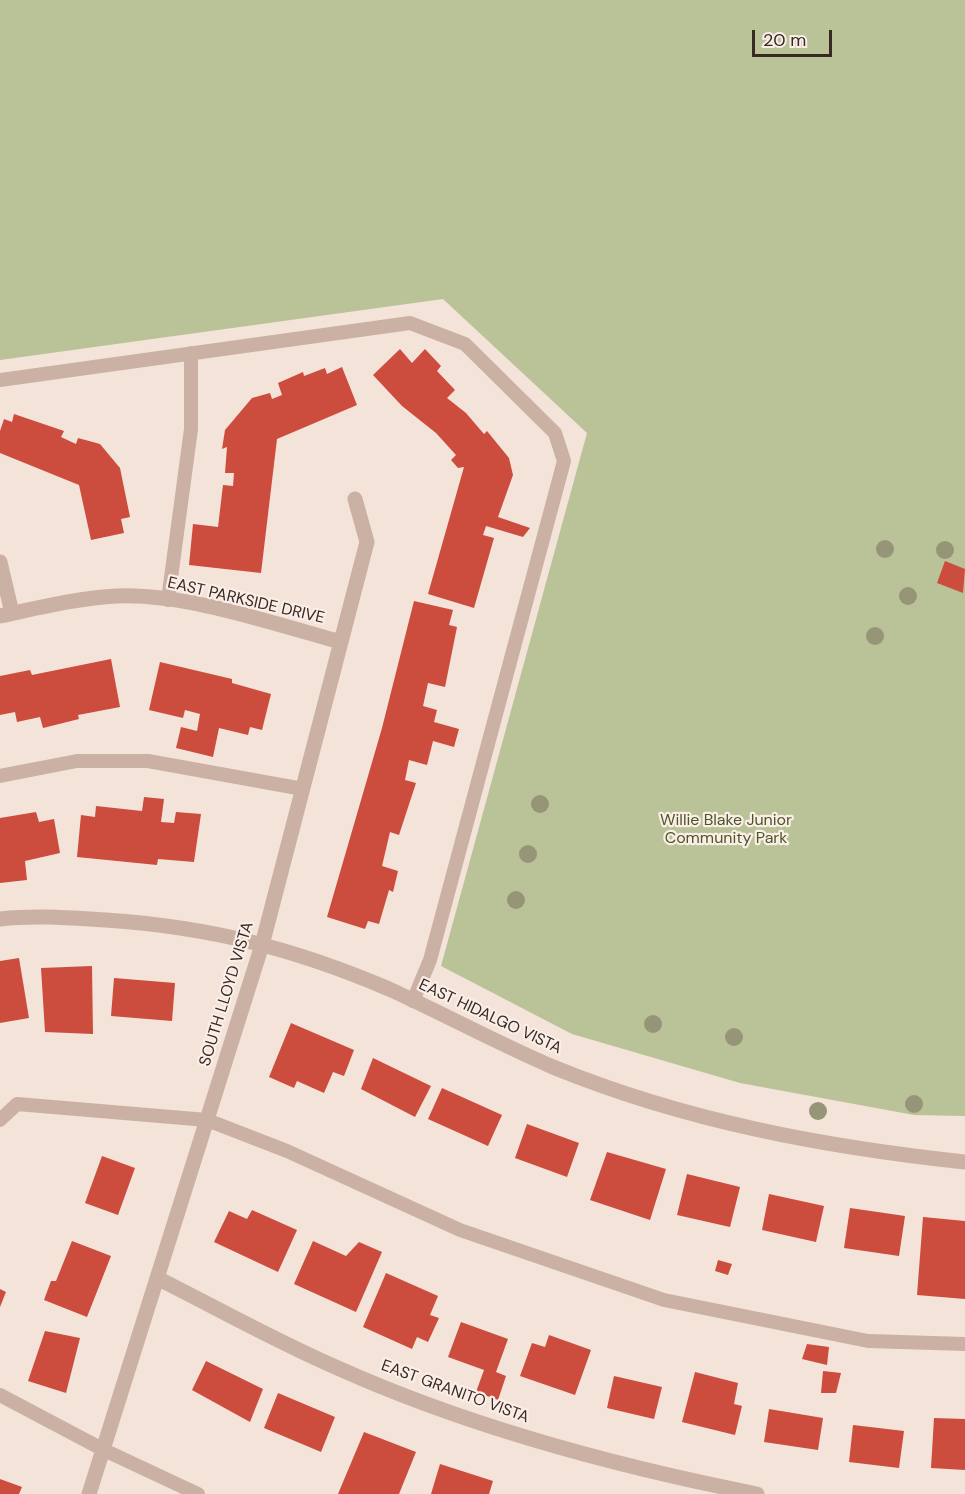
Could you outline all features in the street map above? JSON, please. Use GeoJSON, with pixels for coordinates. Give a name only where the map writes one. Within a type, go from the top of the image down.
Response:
{"type":"FeatureCollection","features":[{"type":"Feature","properties":{"kind":"street","name":"SOUTH LLOYD VISTA"},"geometry":{"type":"LineString","coordinates":[[89,1494],[262,945],[368,542],[355,499]]}},
{"type":"Feature","properties":{"kind":"street"},"geometry":{"type":"LineString","coordinates":[[0,562],[6,614]]}},
{"type":"Feature","properties":{"kind":"street","name":"EAST PARKSIDE DRIVE"},"geometry":{"type":"LineString","coordinates":[[6,614],[67,602],[118,596],[168,600],[193,604],[340,642]]}},
{"type":"Feature","properties":{"kind":"street","name":"EAST HIDALGO VISTA"},"geometry":{"type":"LineString","coordinates":[[0,919],[66,918],[179,926],[229,934],[310,958],[412,1001],[554,1067],[738,1127],[892,1154],[965,1162]]}},
{"type":"Feature","properties":{"kind":"street","name":"EAST GRANITO VISTA"},"geometry":{"type":"LineString","coordinates":[[157,1278],[340,1370],[433,1405],[518,1434],[620,1464],[757,1494]]}},
{"type":"Feature","properties":{"kind":"lane"},"geometry":{"type":"LineString","coordinates":[[0,380],[410,322],[465,344],[555,432],[564,461],[430,960],[412,1001]]}},
{"type":"Feature","properties":{"kind":"lane"},"geometry":{"type":"LineString","coordinates":[[168,600],[191,429],[191,353]]}},
{"type":"Feature","properties":{"kind":"lane"},"geometry":{"type":"LineString","coordinates":[[0,776],[77,761],[148,761],[303,789]]}},
{"type":"Feature","properties":{"kind":"lane"},"geometry":{"type":"LineString","coordinates":[[0,1120],[17,1104],[207,1120],[287,1151],[460,1230],[664,1300],[868,1341],[965,1344]]}},
{"type":"Feature","properties":{"kind":"lane"},"geometry":{"type":"LineString","coordinates":[[0,1395],[104,1450],[198,1494]]}},
{"type":"Feature","properties":{"kind":"green space","name":"Willie Blake Junior Community Park"},"geometry":{"type":"Polygon","coordinates":[[[0,0],[965,0],[965,1116],[914,1115],[740,1083],[572,1034],[441,966],[587,433],[443,299],[0,360],[0,0]]]}},
{"type":"Feature","properties":{"kind":"building"},"geometry":{"type":"Polygon","coordinates":[[[400,349],[412,363],[425,349],[441,366],[437,371],[455,390],[447,398],[466,413],[484,434],[487,431],[509,458],[513,475],[498,517],[530,528],[523,537],[486,526],[483,535],[494,538],[474,608],[428,594],[464,467],[458,468],[451,460],[456,455],[436,433],[402,406],[373,375],[400,349]]]}},
{"type":"Feature","properties":{"kind":"building"},"geometry":{"type":"Polygon","coordinates":[[[342,367],[357,405],[277,439],[261,573],[189,565],[193,524],[218,527],[223,485],[233,486],[234,473],[225,473],[227,447],[222,449],[225,430],[252,398],[270,393],[272,399],[282,395],[278,383],[303,372],[304,376],[325,368],[327,374],[342,367]]]}},
{"type":"Feature","properties":{"kind":"building"},"geometry":{"type":"Polygon","coordinates":[[[14,414],[64,431],[61,437],[76,444],[78,438],[100,444],[120,468],[130,517],[121,519],[124,533],[91,540],[79,485],[0,453],[0,431],[4,419],[12,422],[14,414]]]}},
{"type":"Feature","properties":{"kind":"building"},"geometry":{"type":"Polygon","coordinates":[[[945,561],[965,569],[963,593],[937,583],[945,561]]]}},
{"type":"Feature","properties":{"kind":"building"},"geometry":{"type":"Polygon","coordinates":[[[414,601],[453,610],[449,625],[457,627],[445,687],[428,683],[423,706],[437,710],[434,722],[459,729],[454,747],[433,741],[427,765],[409,760],[405,780],[416,783],[399,835],[390,832],[382,866],[398,871],[393,892],[389,890],[379,924],[368,921],[365,929],[327,917],[382,728],[414,601]]]}},
{"type":"Feature","properties":{"kind":"building"},"geometry":{"type":"Polygon","coordinates":[[[111,659],[120,707],[78,715],[79,719],[43,728],[40,717],[17,722],[15,712],[0,715],[0,676],[30,670],[32,675],[111,659]]]}},
{"type":"Feature","properties":{"kind":"building"},"geometry":{"type":"Polygon","coordinates":[[[160,662],[232,679],[232,683],[271,694],[262,730],[250,727],[248,735],[219,728],[213,757],[176,748],[181,727],[197,731],[200,714],[185,710],[183,718],[149,710],[160,662]]]}},
{"type":"Feature","properties":{"kind":"building"},"geometry":{"type":"Polygon","coordinates":[[[144,797],[164,799],[161,822],[174,823],[176,812],[201,814],[194,862],[158,859],[157,865],[77,857],[81,815],[95,817],[96,806],[142,811],[144,797]]]}},
{"type":"Feature","properties":{"kind":"building"},"geometry":{"type":"Polygon","coordinates":[[[36,812],[39,822],[54,819],[60,853],[25,861],[27,880],[0,883],[0,818],[36,812]]]}},
{"type":"Feature","properties":{"kind":"building"},"geometry":{"type":"Polygon","coordinates":[[[19,958],[29,1018],[0,1023],[0,961],[19,958]]]}},
{"type":"Feature","properties":{"kind":"building"},"geometry":{"type":"Polygon","coordinates":[[[92,966],[93,1034],[45,1032],[41,968],[92,966]]]}},
{"type":"Feature","properties":{"kind":"building"},"geometry":{"type":"Polygon","coordinates":[[[114,978],[175,983],[172,1021],[111,1016],[114,978]]]}},
{"type":"Feature","properties":{"kind":"building"},"geometry":{"type":"Polygon","coordinates":[[[291,1023],[354,1050],[344,1076],[333,1072],[324,1093],[297,1081],[294,1088],[269,1077],[291,1023]]]}},
{"type":"Feature","properties":{"kind":"building"},"geometry":{"type":"Polygon","coordinates":[[[373,1058],[431,1086],[415,1117],[361,1089],[373,1058]]]}},
{"type":"Feature","properties":{"kind":"building"},"geometry":{"type":"Polygon","coordinates":[[[442,1088],[502,1115],[488,1146],[428,1119],[442,1088]]]}},
{"type":"Feature","properties":{"kind":"building"},"geometry":{"type":"Polygon","coordinates":[[[527,1124],[579,1143],[567,1177],[515,1158],[527,1124]]]}},
{"type":"Feature","properties":{"kind":"building"},"geometry":{"type":"Polygon","coordinates":[[[607,1152],[666,1169],[650,1220],[590,1200],[607,1152]]]}},
{"type":"Feature","properties":{"kind":"building"},"geometry":{"type":"Polygon","coordinates":[[[102,1156],[135,1168],[118,1215],[85,1203],[102,1156]]]}},
{"type":"Feature","properties":{"kind":"building"},"geometry":{"type":"Polygon","coordinates":[[[687,1174],[740,1187],[730,1227],[677,1215],[687,1174]]]}},
{"type":"Feature","properties":{"kind":"building"},"geometry":{"type":"Polygon","coordinates":[[[769,1194],[824,1206],[816,1242],[762,1230],[769,1194]]]}},
{"type":"Feature","properties":{"kind":"building"},"geometry":{"type":"Polygon","coordinates":[[[850,1208],[905,1216],[899,1256],[844,1248],[850,1208]]]}},
{"type":"Feature","properties":{"kind":"building"},"geometry":{"type":"Polygon","coordinates":[[[252,1210],[297,1230],[278,1272],[214,1242],[229,1211],[247,1219],[252,1210]]]}},
{"type":"Feature","properties":{"kind":"building"},"geometry":{"type":"Polygon","coordinates":[[[923,1217],[965,1221],[965,1299],[917,1295],[923,1217]]]}},
{"type":"Feature","properties":{"kind":"building"},"geometry":{"type":"Polygon","coordinates":[[[72,1241],[111,1256],[87,1317],[44,1300],[51,1281],[56,1281],[72,1241]]]}},
{"type":"Feature","properties":{"kind":"building"},"geometry":{"type":"Polygon","coordinates":[[[313,1241],[346,1256],[359,1242],[382,1252],[356,1312],[294,1284],[313,1241]]]}},
{"type":"Feature","properties":{"kind":"building"},"geometry":{"type":"Polygon","coordinates":[[[718,1260],[732,1264],[728,1275],[715,1271],[718,1260]]]}},
{"type":"Feature","properties":{"kind":"building"},"geometry":{"type":"Polygon","coordinates":[[[386,1273],[438,1296],[430,1315],[439,1318],[428,1342],[417,1337],[412,1349],[363,1327],[386,1273]]]}},
{"type":"Feature","properties":{"kind":"building"},"geometry":{"type":"Polygon","coordinates":[[[0,1289],[6,1292],[0,1307],[0,1289]]]}},
{"type":"Feature","properties":{"kind":"building"},"geometry":{"type":"Polygon","coordinates":[[[461,1322],[508,1339],[496,1372],[506,1376],[498,1400],[476,1392],[484,1370],[448,1357],[461,1322]]]}},
{"type":"Feature","properties":{"kind":"building"},"geometry":{"type":"Polygon","coordinates":[[[45,1331],[80,1338],[66,1393],[28,1381],[45,1331]]]}},
{"type":"Feature","properties":{"kind":"building"},"geometry":{"type":"Polygon","coordinates":[[[549,1335],[591,1350],[575,1395],[520,1376],[532,1343],[545,1347],[549,1335]]]}},
{"type":"Feature","properties":{"kind":"building"},"geometry":{"type":"Polygon","coordinates":[[[807,1344],[829,1347],[827,1365],[802,1359],[807,1344]]]}},
{"type":"Feature","properties":{"kind":"building"},"geometry":{"type":"Polygon","coordinates":[[[206,1361],[263,1389],[250,1422],[192,1390],[206,1361]]]}},
{"type":"Feature","properties":{"kind":"building"},"geometry":{"type":"Polygon","coordinates":[[[823,1371],[841,1373],[836,1393],[821,1393],[823,1371]]]}},
{"type":"Feature","properties":{"kind":"building"},"geometry":{"type":"Polygon","coordinates":[[[695,1372],[738,1383],[734,1404],[742,1406],[735,1435],[682,1422],[695,1372]]]}},
{"type":"Feature","properties":{"kind":"building"},"geometry":{"type":"Polygon","coordinates":[[[614,1376],[662,1387],[654,1419],[607,1408],[614,1376]]]}},
{"type":"Feature","properties":{"kind":"building"},"geometry":{"type":"Polygon","coordinates":[[[278,1393],[335,1417],[321,1452],[264,1428],[278,1393]]]}},
{"type":"Feature","properties":{"kind":"building"},"geometry":{"type":"Polygon","coordinates":[[[769,1409],[823,1418],[818,1450],[764,1442],[769,1409]]]}},
{"type":"Feature","properties":{"kind":"building"},"geometry":{"type":"Polygon","coordinates":[[[934,1418],[965,1419],[965,1470],[931,1468],[934,1418]]]}},
{"type":"Feature","properties":{"kind":"building"},"geometry":{"type":"Polygon","coordinates":[[[853,1425],[904,1431],[899,1468],[849,1462],[853,1425]]]}},
{"type":"Feature","properties":{"kind":"building"},"geometry":{"type":"Polygon","coordinates":[[[364,1432],[416,1452],[399,1494],[338,1494],[364,1432]]]}},
{"type":"Feature","properties":{"kind":"building"},"geometry":{"type":"Polygon","coordinates":[[[440,1464],[493,1481],[489,1494],[431,1494],[440,1464]]]}},
{"type":"Feature","properties":{"kind":"building"},"geometry":{"type":"Polygon","coordinates":[[[0,1479],[22,1487],[19,1494],[0,1494],[0,1479]]]}}]}
